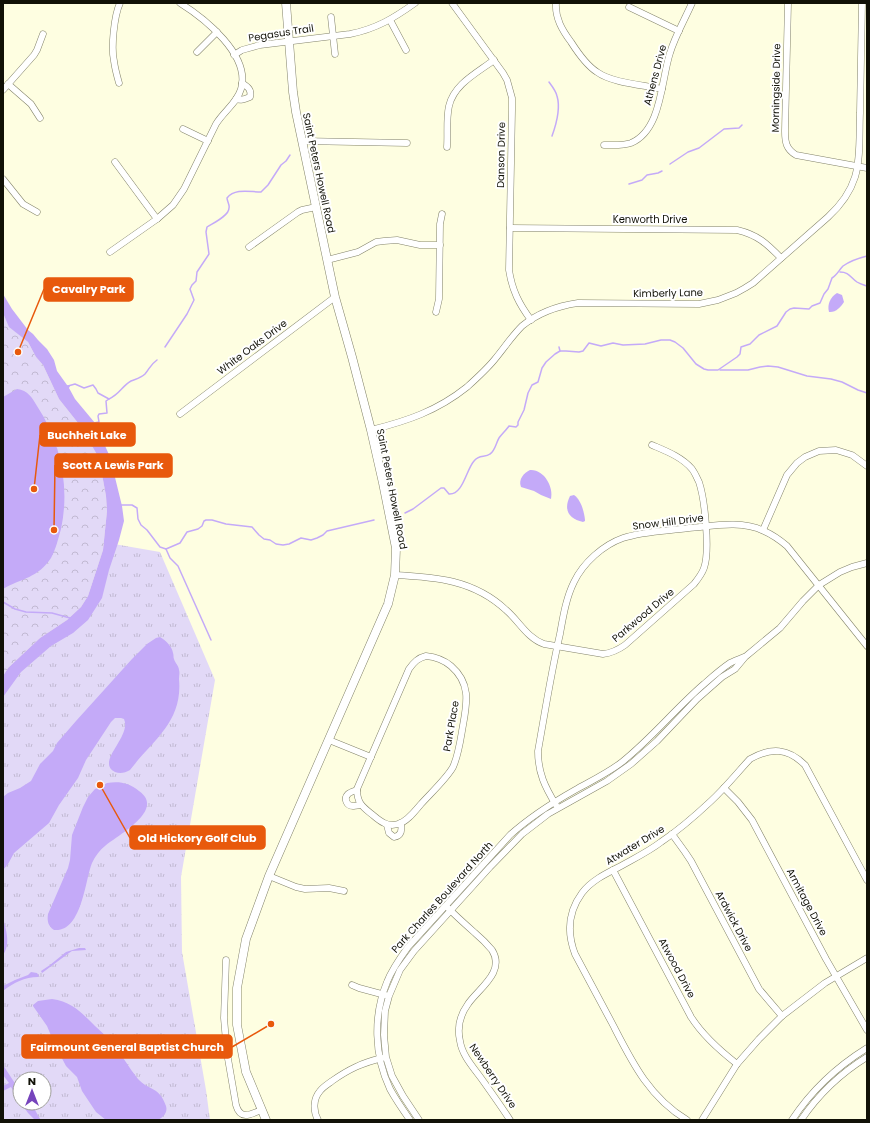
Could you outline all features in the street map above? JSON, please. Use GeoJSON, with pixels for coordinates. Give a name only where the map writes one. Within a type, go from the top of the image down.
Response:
{"type":"FeatureCollection","features":[{"type":"Feature","properties":{"kind":"main road","name":"Saint Peters Howell Road"},"geometry":{"type":"LineString","coordinates":[[266,1120],[246,1072],[237,1025],[237,988],[246,939],[269,876],[388,604],[395,575],[396,548],[371,430],[335,297],[302,142],[294,102],[286,3]]}},
{"type":"Feature","properties":{"kind":"street"},"geometry":{"type":"LineString","coordinates":[[119,83],[113,56],[114,23],[120,3]]}},
{"type":"Feature","properties":{"kind":"street"},"geometry":{"type":"LineString","coordinates":[[110,252],[168,211],[181,194],[219,118],[236,99],[241,89],[241,69],[234,55],[218,32],[201,17],[180,3]]}},
{"type":"Feature","properties":{"kind":"street","name":"Pegasus Trail"},"geometry":{"type":"LineString","coordinates":[[234,55],[250,47],[260,45],[363,31],[390,20],[415,3]]}},
{"type":"Feature","properties":{"kind":"street","name":"Danson Drive"},"geometry":{"type":"LineString","coordinates":[[452,3],[507,80],[512,98],[510,279],[516,297],[531,320]]}},
{"type":"Feature","properties":{"kind":"street"},"geometry":{"type":"LineString","coordinates":[[556,3],[556,13],[561,28],[586,63],[597,73],[610,79],[662,89]]}},
{"type":"Feature","properties":{"kind":"street","name":"Athens Drive"},"geometry":{"type":"LineString","coordinates":[[604,145],[624,145],[631,143],[642,136],[646,131],[656,111],[669,54],[692,3]]}},
{"type":"Feature","properties":{"kind":"street","name":"Morningside Drive"},"geometry":{"type":"LineString","coordinates":[[788,3],[786,145],[788,149],[796,155],[867,168]]}},
{"type":"Feature","properties":{"kind":"street","name":"Kimberly Lane"},"geometry":{"type":"LineString","coordinates":[[371,430],[414,418],[446,401],[482,374],[515,334],[531,320],[549,310],[578,303],[699,304],[713,301],[727,297],[745,288],[781,258],[836,210],[849,190],[855,177],[859,142],[862,3]]}},
{"type":"Feature","properties":{"kind":"street"},"geometry":{"type":"LineString","coordinates":[[629,7],[679,31]]}},
{"type":"Feature","properties":{"kind":"street"},"geometry":{"type":"LineString","coordinates":[[331,17],[335,54]]}},
{"type":"Feature","properties":{"kind":"street"},"geometry":{"type":"LineString","coordinates":[[390,20],[406,50]]}},
{"type":"Feature","properties":{"kind":"street"},"geometry":{"type":"LineString","coordinates":[[197,52],[218,32]]}},
{"type":"Feature","properties":{"kind":"street"},"geometry":{"type":"LineString","coordinates":[[3,90],[34,55],[43,34]]}},
{"type":"Feature","properties":{"kind":"street"},"geometry":{"type":"LineString","coordinates":[[447,147],[449,107],[455,90],[494,60]]}},
{"type":"Feature","properties":{"kind":"street"},"geometry":{"type":"LineString","coordinates":[[236,99],[244,100],[250,97],[250,89],[242,83]]}},
{"type":"Feature","properties":{"kind":"street"},"geometry":{"type":"LineString","coordinates":[[8,84],[31,104],[40,118]]}},
{"type":"Feature","properties":{"kind":"street"},"geometry":{"type":"LineString","coordinates":[[183,129],[208,141]]}},
{"type":"Feature","properties":{"kind":"street"},"geometry":{"type":"LineString","coordinates":[[302,142],[407,143]]}},
{"type":"Feature","properties":{"kind":"street"},"geometry":{"type":"LineString","coordinates":[[115,162],[157,219]]}},
{"type":"Feature","properties":{"kind":"street"},"geometry":{"type":"LineString","coordinates":[[3,179],[23,204],[37,212]]}},
{"type":"Feature","properties":{"kind":"street"},"geometry":{"type":"LineString","coordinates":[[249,248],[298,212],[316,207]]}},
{"type":"Feature","properties":{"kind":"street"},"geometry":{"type":"LineString","coordinates":[[436,312],[439,299],[440,224],[442,214]]}},
{"type":"Feature","properties":{"kind":"street","name":"Kenworth Drive"},"geometry":{"type":"LineString","coordinates":[[510,228],[737,230],[746,232],[763,240],[781,258]]}},
{"type":"Feature","properties":{"kind":"street"},"geometry":{"type":"LineString","coordinates":[[327,260],[358,252],[376,242],[397,240],[420,245],[440,245]]}},
{"type":"Feature","properties":{"kind":"street","name":"White Oaks Drive"},"geometry":{"type":"LineString","coordinates":[[180,414],[335,297]]}},
{"type":"Feature","properties":{"kind":"street","name":"Parkwood Drive"},"geometry":{"type":"LineString","coordinates":[[395,575],[447,580],[483,592],[515,618],[537,642],[557,647],[603,654],[618,650],[694,584],[704,568],[707,551],[702,494],[695,474],[691,468],[678,458],[652,445]]}},
{"type":"Feature","properties":{"kind":"street"},"geometry":{"type":"LineString","coordinates":[[763,530],[787,475],[791,469],[805,457],[819,451],[836,450],[852,455],[867,466]]}},
{"type":"Feature","properties":{"kind":"street","name":"Snow Hill Drive"},"geometry":{"type":"LineString","coordinates":[[557,805],[540,774],[538,763],[539,746],[557,647],[568,594],[574,580],[590,560],[610,544],[622,538],[636,535],[735,524],[763,530],[787,546],[867,646]]}},
{"type":"Feature","properties":{"kind":"street","name":"Park Charles Boulevard North"},"geometry":{"type":"LineString","coordinates":[[386,995],[407,960],[514,841],[534,823],[557,805],[621,763],[709,679],[730,663],[745,656],[780,628],[819,585],[840,572],[867,563]]}},
{"type":"Feature","properties":{"kind":"street","name":"Park Charles Boulevard North"},"geometry":{"type":"LineString","coordinates":[[410,1120],[390,1089],[385,1078],[383,1058],[387,980],[400,958],[510,835],[535,814],[607,781],[619,773],[645,752],[692,704],[722,677],[735,669],[745,656]]}},
{"type":"Feature","properties":{"kind":"street","name":"Park Place"},"geometry":{"type":"LineString","coordinates":[[421,657],[432,657],[444,661],[456,670],[464,683],[467,704],[456,760],[449,773],[407,819],[401,823],[402,830],[400,834],[396,836],[389,833],[387,825],[382,823],[360,804],[354,806],[346,802],[345,798],[347,795],[357,790],[413,663],[421,657]]}},
{"type":"Feature","properties":{"kind":"street"},"geometry":{"type":"LineString","coordinates":[[329,740],[371,757]]}},
{"type":"Feature","properties":{"kind":"street"},"geometry":{"type":"LineString","coordinates":[[639,747],[645,752]]}},
{"type":"Feature","properties":{"kind":"street","name":"Atwater Drive"},"geometry":{"type":"LineString","coordinates":[[687,1120],[670,1108],[656,1094],[633,1064],[575,954],[570,933],[570,922],[576,901],[598,878],[642,854],[672,834],[706,806],[750,759],[758,754],[776,751],[793,755],[805,766],[867,880]]}},
{"type":"Feature","properties":{"kind":"street","name":"Armitage Drive"},"geometry":{"type":"LineString","coordinates":[[724,788],[738,802],[752,820],[826,959],[867,1030]]}},
{"type":"Feature","properties":{"kind":"street"},"geometry":{"type":"LineString","coordinates":[[357,790],[357,799],[360,804]]}},
{"type":"Feature","properties":{"kind":"street"},"geometry":{"type":"LineString","coordinates":[[387,825],[401,823]]}},
{"type":"Feature","properties":{"kind":"street","name":"Ardwick Drive"},"geometry":{"type":"LineString","coordinates":[[672,834],[688,857],[759,989],[782,1016]]}},
{"type":"Feature","properties":{"kind":"street","name":"Atwood Drive"},"geometry":{"type":"LineString","coordinates":[[613,870],[698,1027],[716,1046],[737,1064]]}},
{"type":"Feature","properties":{"kind":"street"},"geometry":{"type":"LineString","coordinates":[[269,876],[305,888],[329,888],[344,891]]}},
{"type":"Feature","properties":{"kind":"street","name":"Newberry Drive"},"geometry":{"type":"LineString","coordinates":[[445,906],[487,944],[495,958],[494,972],[491,978],[468,1004],[463,1012],[459,1034],[460,1042],[465,1055],[510,1120]]}},
{"type":"Feature","properties":{"kind":"street"},"geometry":{"type":"LineString","coordinates":[[702,1120],[737,1064],[782,1016],[836,976],[867,958]]}},
{"type":"Feature","properties":{"kind":"street"},"geometry":{"type":"LineString","coordinates":[[226,960],[224,1018],[227,1053],[236,1106],[238,1111],[243,1115],[250,1115],[261,1110]]}},
{"type":"Feature","properties":{"kind":"street"},"geometry":{"type":"LineString","coordinates":[[352,985],[386,995]]}},
{"type":"Feature","properties":{"kind":"street"},"geometry":{"type":"LineString","coordinates":[[792,1120],[809,1098],[831,1075],[867,1048]]}},
{"type":"Feature","properties":{"kind":"street"},"geometry":{"type":"LineString","coordinates":[[801,1120],[814,1103],[835,1081],[867,1057]]}},
{"type":"Feature","properties":{"kind":"street"},"geometry":{"type":"LineString","coordinates":[[318,1120],[315,1113],[315,1103],[316,1096],[320,1091],[346,1071],[362,1063],[383,1058]]}},
{"type":"Feature","properties":{"kind":"street","name":"Park Charles Boulevard North"},"geometry":{"type":"LineString","coordinates":[[383,1058],[397,1087],[419,1120]]}},
{"type":"Feature","properties":{"kind":"street"},"geometry":{"type":"LineString","coordinates":[[809,1098],[814,1103]]}},
{"type":"Feature","properties":{"kind":"green space"},"geometry":{"type":"Polygon","coordinates":[[[3,313],[10,327],[28,342],[36,357],[43,365],[59,399],[82,428],[94,447],[99,458],[106,496],[107,511],[103,550],[88,596],[81,607],[67,620],[40,638],[8,668],[3,676],[3,313]]]}},
{"type":"Feature","properties":{"kind":"green space"},"geometry":{"type":"Polygon","coordinates":[[[114,544],[160,552],[215,680],[181,877],[182,952],[210,1120],[3,1120],[3,693],[32,655],[87,607],[114,544]]]}},
{"type":"Feature","properties":{"kind":"shaded area"},"geometry":{"type":"Polygon","coordinates":[[[837,293],[842,295],[844,302],[838,309],[833,312],[829,312],[828,307],[830,301],[837,293]]]}},
{"type":"Feature","properties":{"kind":"shaded area"},"geometry":{"type":"Polygon","coordinates":[[[3,294],[28,330],[47,349],[54,360],[57,371],[67,385],[70,386],[69,388],[75,399],[95,423],[110,457],[122,506],[124,521],[102,598],[88,620],[73,633],[51,646],[21,672],[3,697],[3,676],[8,668],[40,638],[67,620],[81,607],[88,596],[103,550],[107,511],[106,496],[99,458],[82,428],[59,399],[43,365],[36,357],[28,342],[9,327],[3,313],[3,294]]]}},
{"type":"Feature","properties":{"kind":"shaded area"},"geometry":{"type":"Polygon","coordinates":[[[17,389],[24,391],[31,397],[52,434],[58,450],[64,481],[64,513],[56,548],[46,565],[35,574],[3,589],[3,397],[17,389]]]}},
{"type":"Feature","properties":{"kind":"shaded area"},"geometry":{"type":"Polygon","coordinates":[[[530,470],[540,472],[547,480],[551,489],[551,499],[521,487],[520,481],[522,477],[530,470]]]}},
{"type":"Feature","properties":{"kind":"shaded area"},"geometry":{"type":"Polygon","coordinates":[[[574,495],[579,500],[583,509],[585,521],[583,522],[574,519],[567,510],[570,496],[574,495]]]}},
{"type":"Feature","properties":{"kind":"shaded area"},"geometry":{"type":"Polygon","coordinates":[[[160,637],[170,646],[179,672],[179,694],[176,707],[165,729],[130,770],[117,773],[110,768],[109,762],[125,726],[124,719],[115,718],[86,760],[78,778],[59,805],[49,823],[14,853],[3,870],[3,797],[31,781],[40,764],[53,751],[57,743],[76,721],[147,644],[160,637]]]}},
{"type":"Feature","properties":{"kind":"shaded area"},"geometry":{"type":"Polygon","coordinates":[[[116,782],[132,786],[146,798],[147,806],[144,814],[137,822],[98,853],[92,863],[81,904],[76,915],[71,923],[63,929],[54,930],[48,923],[48,914],[68,868],[72,835],[88,797],[95,789],[107,783],[116,782]]]}},
{"type":"Feature","properties":{"kind":"shaded area"},"geometry":{"type":"Polygon","coordinates":[[[3,918],[7,946],[3,955],[3,918]]]}},
{"type":"Feature","properties":{"kind":"shaded area"},"geometry":{"type":"Polygon","coordinates":[[[79,948],[85,948],[86,950],[72,951],[42,973],[41,971],[66,952],[79,948]]]}},
{"type":"Feature","properties":{"kind":"shaded area"},"geometry":{"type":"Polygon","coordinates":[[[31,972],[37,973],[39,976],[19,981],[3,991],[3,986],[28,975],[31,972]]]}},
{"type":"Feature","properties":{"kind":"shaded area"},"geometry":{"type":"Polygon","coordinates":[[[52,999],[59,1000],[76,1008],[109,1039],[138,1079],[160,1095],[166,1106],[166,1113],[163,1116],[158,1120],[106,1120],[96,1112],[82,1091],[77,1077],[66,1066],[47,1026],[33,1006],[38,1001],[52,999]]]}},
{"type":"Feature","properties":{"kind":"shaded area"},"geometry":{"type":"Polygon","coordinates":[[[3,1065],[12,1079],[12,1089],[11,1087],[3,1091],[3,1086],[9,1083],[3,1075],[3,1065]]]}},
{"type":"Feature","properties":{"kind":"shaded area"},"geometry":{"type":"Polygon","coordinates":[[[27,1111],[35,1111],[41,1120],[35,1120],[27,1111]]]}},
{"type":"Feature","properties":{"kind":"waterway"},"geometry":{"type":"LineString","coordinates":[[549,82],[554,89],[558,101],[558,111],[552,136]]}},
{"type":"Feature","properties":{"kind":"waterway"},"geometry":{"type":"LineString","coordinates":[[670,164],[688,152],[699,148],[724,129],[739,128],[742,125]]}},
{"type":"Feature","properties":{"kind":"waterway"},"geometry":{"type":"LineString","coordinates":[[165,347],[187,314],[194,300],[190,289],[196,281],[197,272],[209,254],[206,232],[207,227],[226,214],[229,207],[227,198],[230,195],[243,191],[261,192],[290,155]]}},
{"type":"Feature","properties":{"kind":"waterway"},"geometry":{"type":"LineString","coordinates":[[629,184],[642,180],[647,175],[662,171]]}},
{"type":"Feature","properties":{"kind":"waterway"},"geometry":{"type":"LineString","coordinates":[[405,513],[413,509],[441,488],[444,488],[449,494],[458,491],[471,465],[476,459],[492,453],[499,438],[509,426],[516,427],[518,425],[532,385],[538,382],[542,368],[546,362],[560,351],[583,351],[589,343],[601,346],[613,343],[623,345],[645,344],[661,340],[670,340],[683,348],[696,364],[704,369],[718,370],[737,357],[740,354],[741,347],[750,344],[759,335],[777,326],[786,312],[790,309],[809,309],[820,303],[832,278],[843,266],[867,256]]}},
{"type":"Feature","properties":{"kind":"waterway"},"geometry":{"type":"LineString","coordinates":[[840,272],[847,274],[857,282],[867,286]]}},
{"type":"Feature","properties":{"kind":"waterway"},"geometry":{"type":"LineString","coordinates":[[559,347],[560,351]]}},
{"type":"Feature","properties":{"kind":"waterway"},"geometry":{"type":"LineString","coordinates":[[68,386],[75,384],[84,388],[93,385],[98,393],[109,399],[116,395],[128,383],[147,372],[151,365],[157,360]]}},
{"type":"Feature","properties":{"kind":"waterway"},"geometry":{"type":"LineString","coordinates":[[720,370],[748,370],[768,366],[778,367],[807,376],[842,382],[867,393]]}},
{"type":"Feature","properties":{"kind":"waterway"},"geometry":{"type":"LineString","coordinates":[[94,423],[99,422],[99,414],[107,413],[106,401],[109,399]]}},
{"type":"Feature","properties":{"kind":"waterway"},"geometry":{"type":"LineString","coordinates":[[121,505],[132,505],[137,508],[138,519],[141,525],[147,530],[160,547],[166,549],[180,543],[187,532],[198,529],[206,520],[252,527],[264,539],[283,545],[289,544],[301,538],[311,540],[323,535],[327,531],[374,520]]}},
{"type":"Feature","properties":{"kind":"waterway"},"geometry":{"type":"LineString","coordinates":[[166,549],[170,558],[178,566],[211,640]]}},
{"type":"Feature","properties":{"kind":"waterway"},"geometry":{"type":"LineString","coordinates":[[3,602],[15,609],[26,612],[52,613],[70,618]]}},
{"type":"Feature","properties":{"kind":"place","name":"Cavalry Park"},"geometry":{"type":"Point","coordinates":[18,352]}},
{"type":"Feature","properties":{"kind":"place","name":"Buchheit Lake"},"geometry":{"type":"Point","coordinates":[34,489]}},
{"type":"Feature","properties":{"kind":"place","name":"Scott A Lewis Park"},"geometry":{"type":"Point","coordinates":[54,530]}},
{"type":"Feature","properties":{"kind":"place","name":"Old Hickory Golf Club"},"geometry":{"type":"Point","coordinates":[100,785]}},
{"type":"Feature","properties":{"kind":"place","name":"Fairmount General Baptist Church"},"geometry":{"type":"Point","coordinates":[271,1024]}}]}
